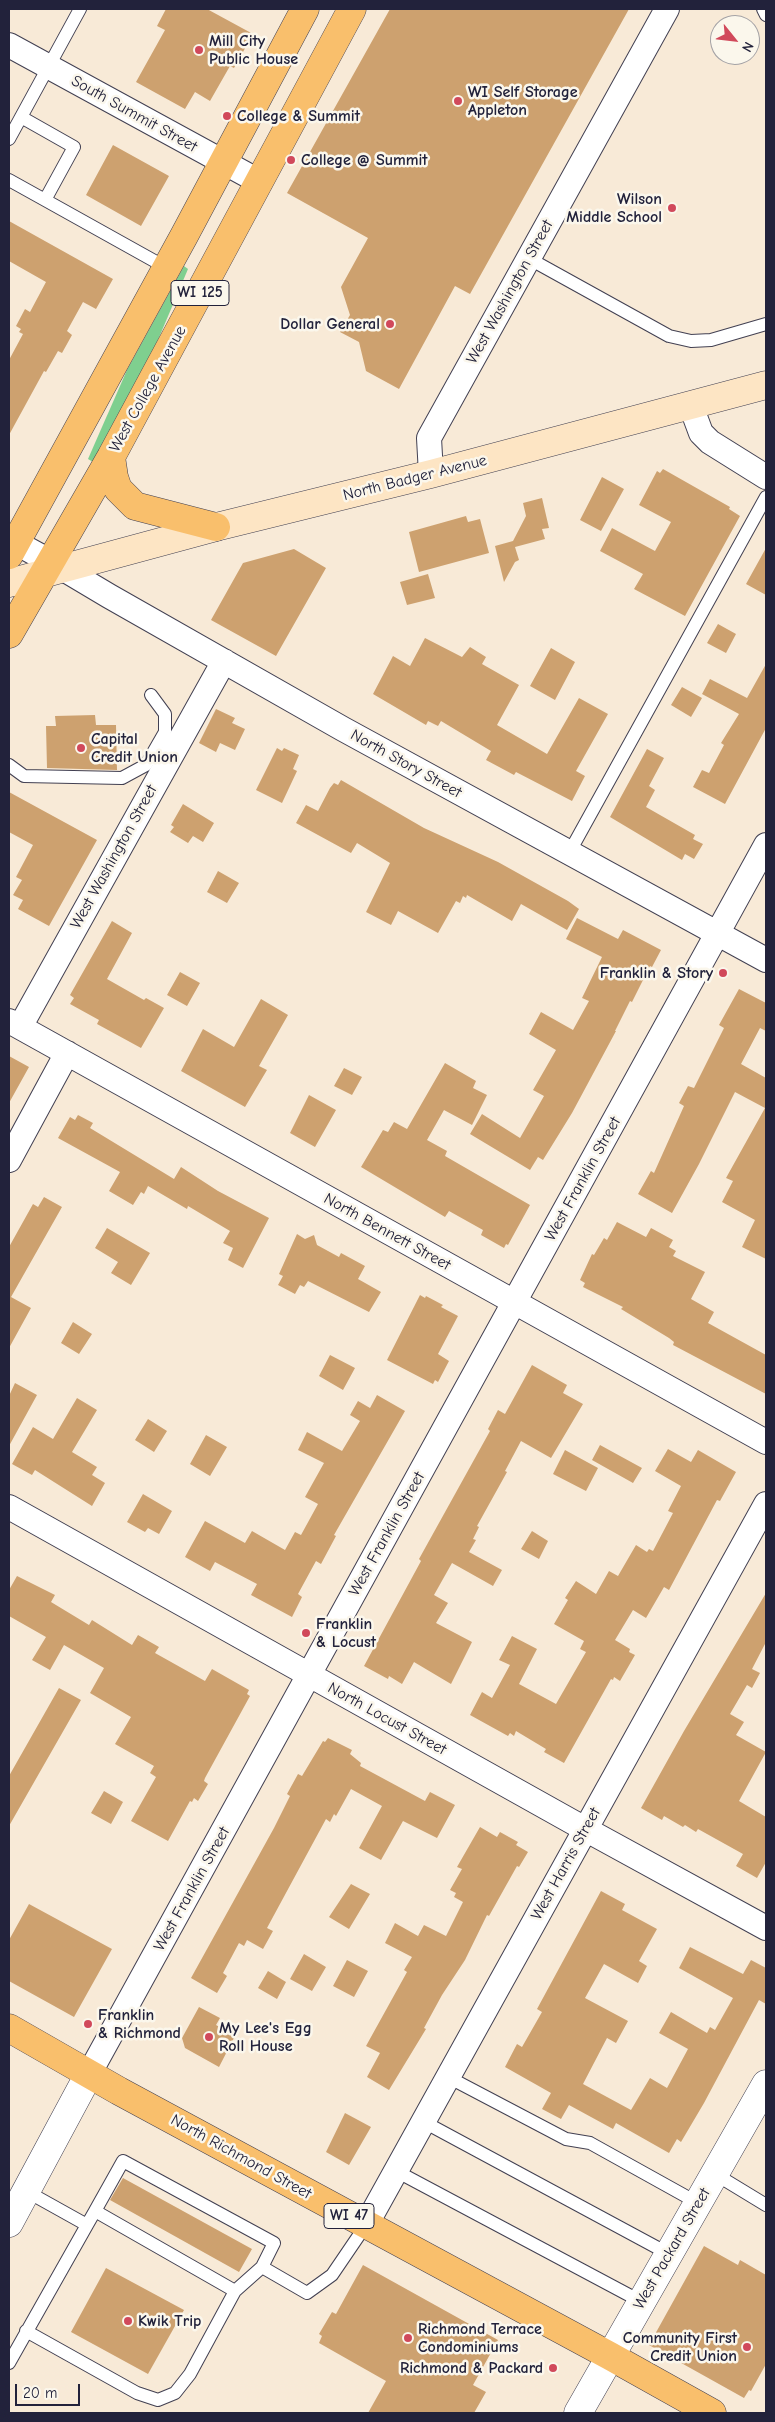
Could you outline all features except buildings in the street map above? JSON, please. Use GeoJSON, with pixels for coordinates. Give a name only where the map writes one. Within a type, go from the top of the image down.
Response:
{"type":"FeatureCollection","features":[{"type":"Feature","properties":{"kind":"main road","name":"WI 125"},"geometry":{"type":"LineString","coordinates":[[11,546],[224,163],[250,110],[306,9]]}},
{"type":"Feature","properties":{"kind":"main road","name":"West College Avenue"},"geometry":{"type":"LineString","coordinates":[[9,634],[52,567],[352,9]]}},
{"type":"Feature","properties":{"kind":"main road","name":"North Badger Avenue"},"geometry":{"type":"LineString","coordinates":[[9,583],[52,567],[431,474],[766,385]]}},
{"type":"Feature","properties":{"kind":"main road"},"geometry":{"type":"LineString","coordinates":[[111,456],[118,489],[135,506],[216,527]]}},
{"type":"Feature","properties":{"kind":"main road","name":"North Richmond Street"},"geometry":{"type":"LineString","coordinates":[[9,2028],[89,2074],[712,2413]]}},
{"type":"Feature","properties":{"kind":"street","name":"West Washington Street"},"geometry":{"type":"LineString","coordinates":[[431,474],[428,438],[667,9]]}},
{"type":"Feature","properties":{"kind":"street","name":"South Summit Street"},"geometry":{"type":"LineString","coordinates":[[9,45],[260,182]]}},
{"type":"Feature","properties":{"kind":"street"},"geometry":{"type":"LineString","coordinates":[[691,406],[701,433],[710,442],[766,477]]}},
{"type":"Feature","properties":{"kind":"street","name":"North Story Street"},"geometry":{"type":"LineString","coordinates":[[11,546],[224,661],[343,729],[766,960]]}},
{"type":"Feature","properties":{"kind":"street","name":"West Washington Street"},"geometry":{"type":"LineString","coordinates":[[14,1024],[224,661]]}},
{"type":"Feature","properties":{"kind":"street","name":"West Franklin Street"},"geometry":{"type":"LineString","coordinates":[[9,2223],[89,2074],[766,845]]}},
{"type":"Feature","properties":{"kind":"street","name":"North Bennett Street"},"geometry":{"type":"LineString","coordinates":[[14,1024],[766,1442]]}},
{"type":"Feature","properties":{"kind":"street"},"geometry":{"type":"LineString","coordinates":[[9,1160],[67,1053]]}},
{"type":"Feature","properties":{"kind":"street","name":"West Harris Street"},"geometry":{"type":"LineString","coordinates":[[366,2225],[766,1504]]}},
{"type":"Feature","properties":{"kind":"street","name":"North Locust Street"},"geometry":{"type":"LineString","coordinates":[[9,1507],[309,1676],[766,1928]]}},
{"type":"Feature","properties":{"kind":"street","name":"West Packard Street"},"geometry":{"type":"LineString","coordinates":[[578,2413],[766,2084]]}},
{"type":"Feature","properties":{"kind":"lane"},"geometry":{"type":"LineString","coordinates":[[9,139],[80,9]]}},
{"type":"Feature","properties":{"kind":"lane"},"geometry":{"type":"LineString","coordinates":[[763,9],[766,15]]}},
{"type":"Feature","properties":{"kind":"lane"},"geometry":{"type":"LineString","coordinates":[[21,117],[74,147],[45,200]]}},
{"type":"Feature","properties":{"kind":"lane"},"geometry":{"type":"LineString","coordinates":[[9,180],[166,268]]}},
{"type":"Feature","properties":{"kind":"lane"},"geometry":{"type":"LineString","coordinates":[[528,258],[670,336],[691,341],[711,340],[766,324]]}},
{"type":"Feature","properties":{"kind":"lane"},"geometry":{"type":"LineString","coordinates":[[569,853],[766,496]]}},
{"type":"Feature","properties":{"kind":"lane"},"geometry":{"type":"LineString","coordinates":[[9,765],[24,776],[122,778],[146,766],[165,732],[165,714],[151,695]]}},
{"type":"Feature","properties":{"kind":"lane"},"geometry":{"type":"LineString","coordinates":[[448,2077],[566,2138],[590,2144],[698,2203]]}},
{"type":"Feature","properties":{"kind":"lane"},"geometry":{"type":"LineString","coordinates":[[424,2122],[668,2254]]}},
{"type":"Feature","properties":{"kind":"lane"},"geometry":{"type":"LineString","coordinates":[[9,2363],[26,2332],[88,2225],[123,2161],[274,2243],[262,2267],[235,2290],[190,2374],[175,2393],[158,2400],[137,2393],[26,2332]]}},
{"type":"Feature","properties":{"kind":"lane"},"geometry":{"type":"LineString","coordinates":[[396,2171],[642,2302]]}},
{"type":"Feature","properties":{"kind":"lane"},"geometry":{"type":"LineString","coordinates":[[715,2174],[766,2205]]}},
{"type":"Feature","properties":{"kind":"lane"},"geometry":{"type":"LineString","coordinates":[[26,2191],[88,2225]]}},
{"type":"Feature","properties":{"kind":"lane"},"geometry":{"type":"LineString","coordinates":[[95,2211],[235,2290]]}},
{"type":"Feature","properties":{"kind":"lane"},"geometry":{"type":"LineString","coordinates":[[262,2267],[307,2293],[332,2275],[366,2225]]}},
{"type":"Feature","properties":{"kind":"green space"},"geometry":{"type":"Polygon","coordinates":[[[184,266],[188,269],[152,354],[93,462],[88,459],[127,370],[184,266]]]}},
{"type":"Feature","properties":{"kind":"place","name":"Mill City Public House"},"geometry":{"type":"Point","coordinates":[199,50]}},
{"type":"Feature","properties":{"kind":"place","name":"WI Self Storage Appleton"},"geometry":{"type":"Point","coordinates":[458,101]}},
{"type":"Feature","properties":{"kind":"place","name":"College & Summit"},"geometry":{"type":"Point","coordinates":[227,116]}},
{"type":"Feature","properties":{"kind":"place","name":"College @ Summit"},"geometry":{"type":"Point","coordinates":[291,160]}},
{"type":"Feature","properties":{"kind":"place","name":"Wilson Middle School"},"geometry":{"type":"Point","coordinates":[672,208]}},
{"type":"Feature","properties":{"kind":"place","name":"Dollar General"},"geometry":{"type":"Point","coordinates":[390,324]}},
{"type":"Feature","properties":{"kind":"place","name":"Capital Credit Union"},"geometry":{"type":"Point","coordinates":[81,748]}},
{"type":"Feature","properties":{"kind":"place","name":"Franklin & Story"},"geometry":{"type":"Point","coordinates":[723,973]}},
{"type":"Feature","properties":{"kind":"place","name":"Franklin & Locust"},"geometry":{"type":"Point","coordinates":[306,1633]}},
{"type":"Feature","properties":{"kind":"place","name":"Franklin & Richmond"},"geometry":{"type":"Point","coordinates":[88,2024]}},
{"type":"Feature","properties":{"kind":"place","name":"My Lee's Egg Roll House"},"geometry":{"type":"Point","coordinates":[209,2037]}},
{"type":"Feature","properties":{"kind":"place","name":"Kwik Trip"},"geometry":{"type":"Point","coordinates":[128,2321]}},
{"type":"Feature","properties":{"kind":"place","name":"Richmond Terrace Condominiums"},"geometry":{"type":"Point","coordinates":[408,2338]}},
{"type":"Feature","properties":{"kind":"place","name":"Community First Credit Union"},"geometry":{"type":"Point","coordinates":[747,2347]}},
{"type":"Feature","properties":{"kind":"place","name":"Richmond & Packard"},"geometry":{"type":"Point","coordinates":[553,2368]}}]}
